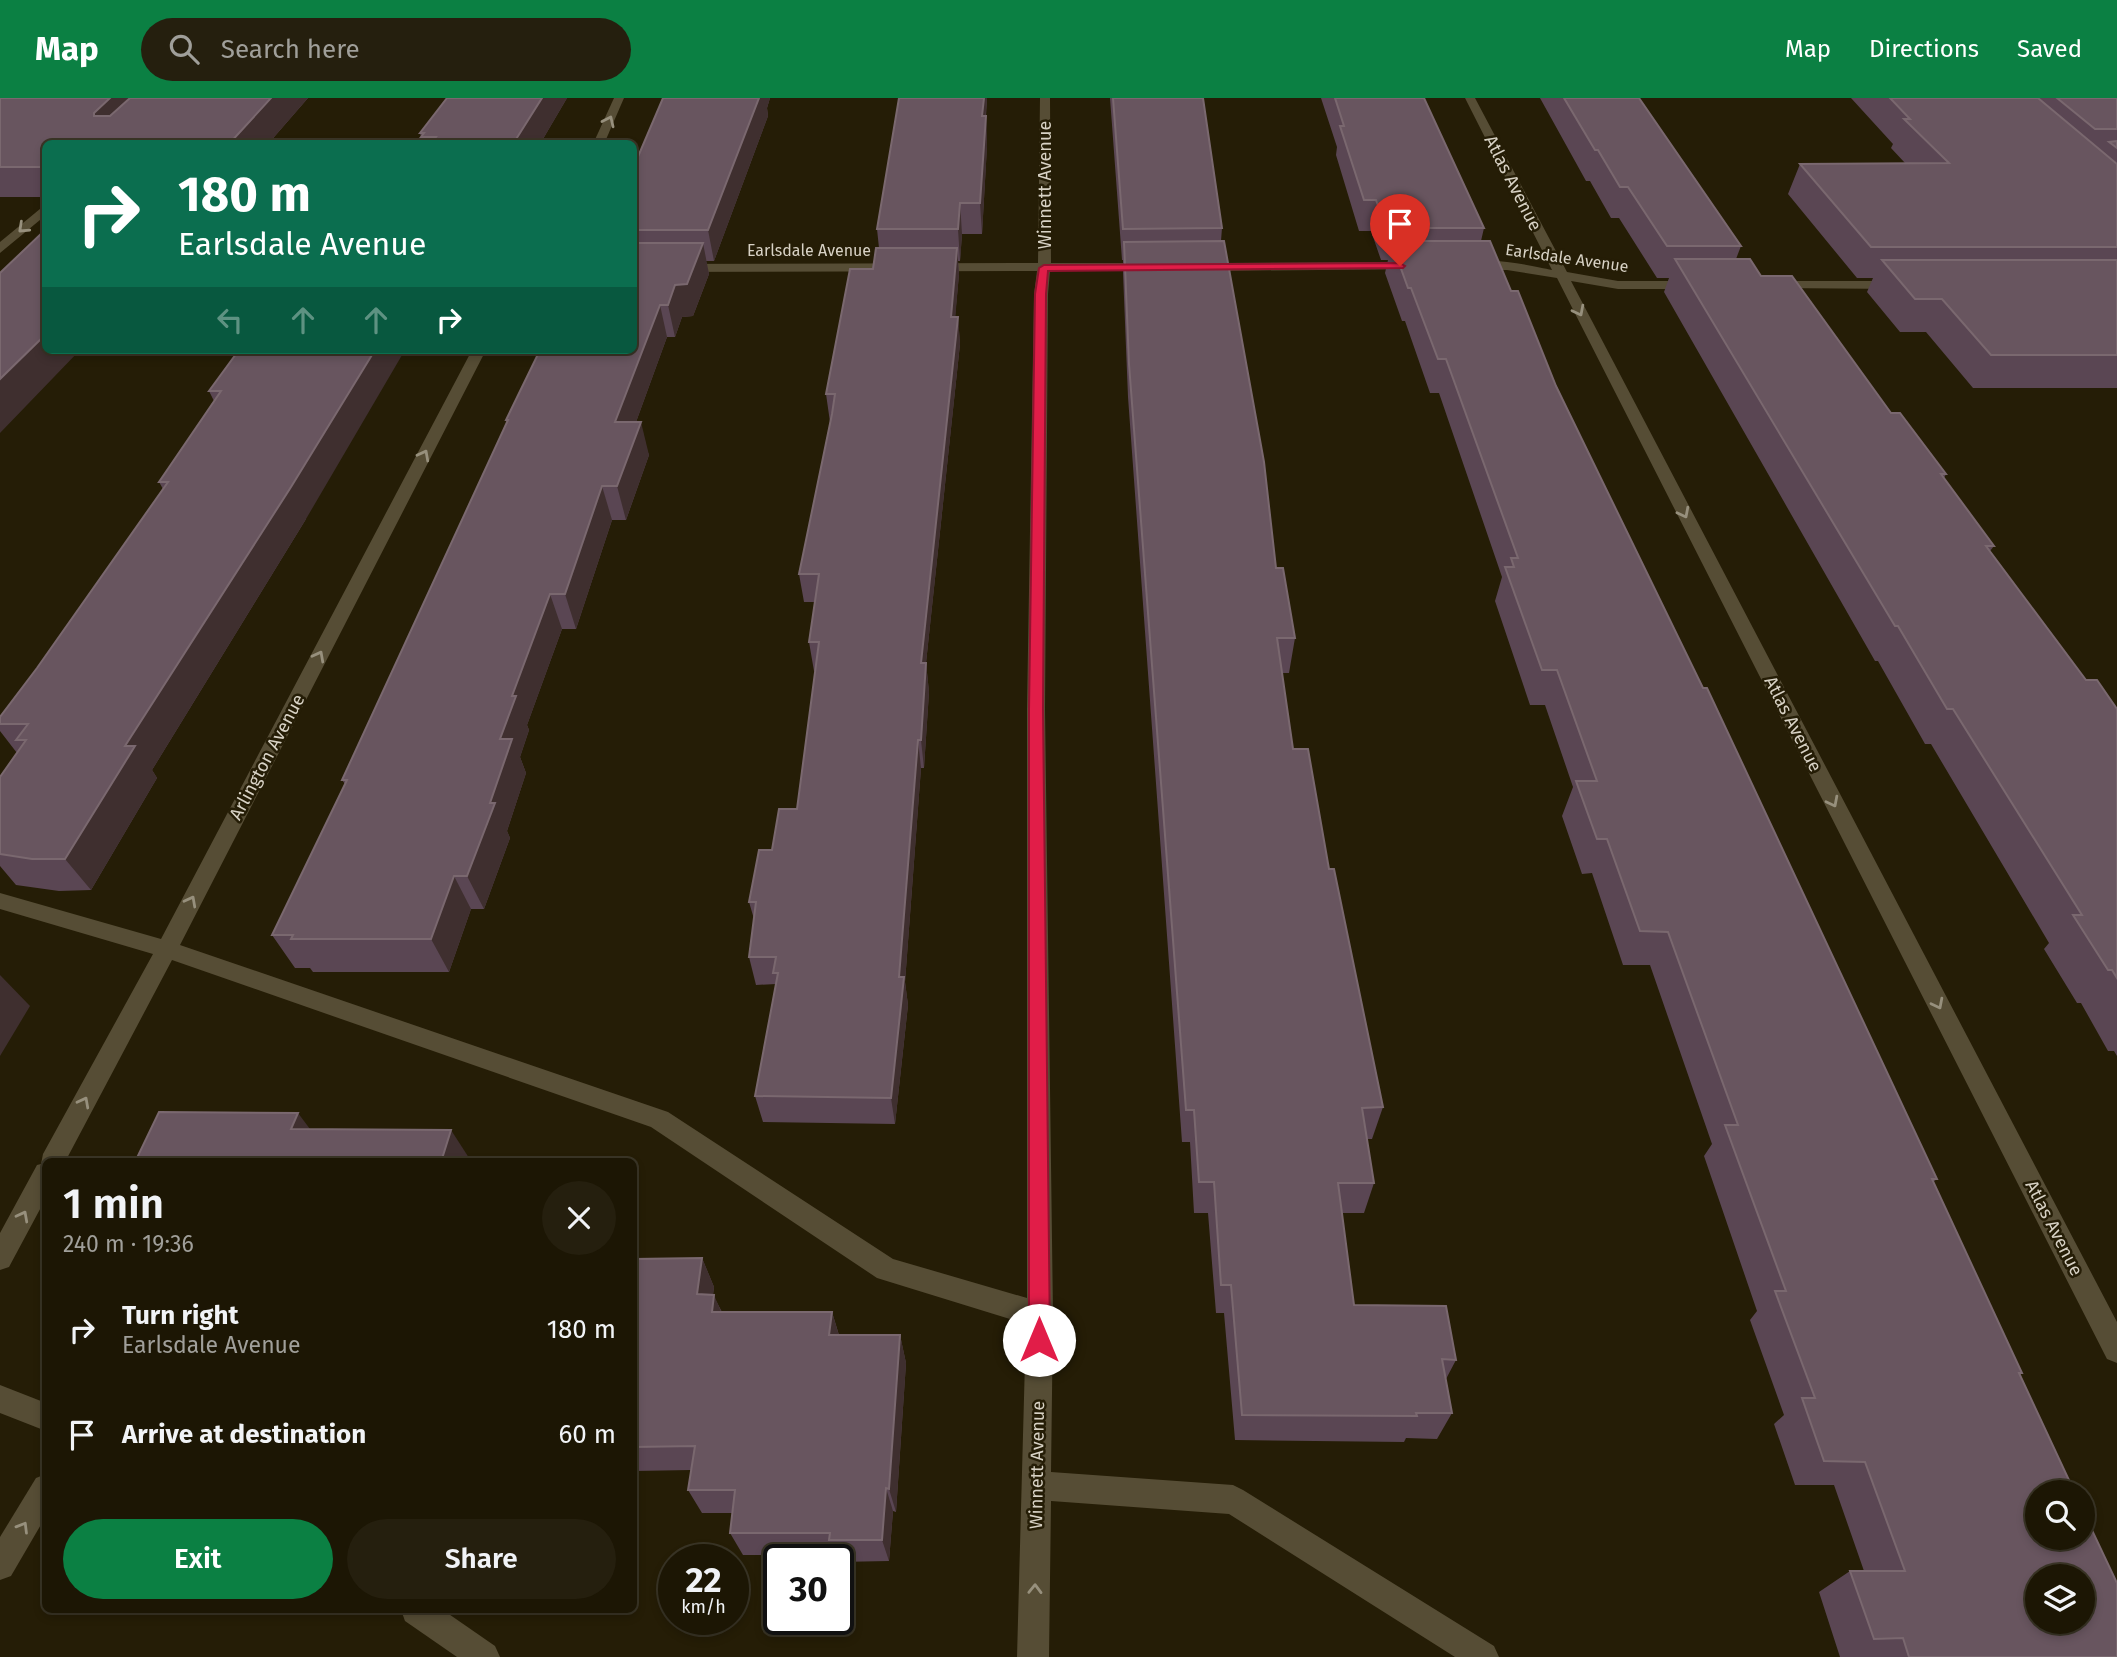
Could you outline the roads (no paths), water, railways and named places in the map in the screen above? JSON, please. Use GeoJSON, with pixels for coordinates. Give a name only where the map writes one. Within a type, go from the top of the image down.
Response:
{"type":"FeatureCollection","features":[{"type":"Feature","properties":{"kind":"street"},"geometry":{"type":"LineString","coordinates":[[600,140],[619,98]]}},
{"type":"Feature","properties":{"kind":"street","name":"Winnett Avenue"},"geometry":{"type":"LineString","coordinates":[[1033,1657],[1040,1315],[1036,709],[1045,98]]}},
{"type":"Feature","properties":{"kind":"street","name":"Atlas Avenue"},"geometry":{"type":"LineString","coordinates":[[1470,98],[2117,1350]]}},
{"type":"Feature","properties":{"kind":"street"},"geometry":{"type":"LineString","coordinates":[[0,249],[42,212]]}},
{"type":"Feature","properties":{"kind":"street"},"geometry":{"type":"LineString","coordinates":[[1188,267],[1424,266]]}},
{"type":"Feature","properties":{"kind":"street","name":"Earlsdale Avenue"},"geometry":{"type":"LineString","coordinates":[[1452,266],[1507,266],[1618,285],[1715,285]]}},
{"type":"Feature","properties":{"kind":"street","name":"Earlsdale Avenue"},"geometry":{"type":"LineString","coordinates":[[637,268],[1160,267]]}},
{"type":"Feature","properties":{"kind":"street"},"geometry":{"type":"LineString","coordinates":[[1756,285],[1909,285]]}},
{"type":"Feature","properties":{"kind":"street","name":"Arlington Avenue"},"geometry":{"type":"LineString","coordinates":[[54,1158],[167,948],[477,354]]}},
{"type":"Feature","properties":{"kind":"street"},"geometry":{"type":"LineString","coordinates":[[0,901],[167,948],[659,1119],[886,1269],[1040,1315]]}},
{"type":"Feature","properties":{"kind":"street"},"geometry":{"type":"LineString","coordinates":[[0,1258],[42,1180]]}},
{"type":"Feature","properties":{"kind":"street"},"geometry":{"type":"LineString","coordinates":[[0,1399],[42,1416]]}},
{"type":"Feature","properties":{"kind":"street"},"geometry":{"type":"LineString","coordinates":[[1037,1485],[1233,1500],[1483,1657]]}},
{"type":"Feature","properties":{"kind":"street"},"geometry":{"type":"LineString","coordinates":[[0,1565],[42,1495]]}},
{"type":"Feature","properties":{"kind":"street"},"geometry":{"type":"LineString","coordinates":[[420,1613],[484,1657]]}}]}
